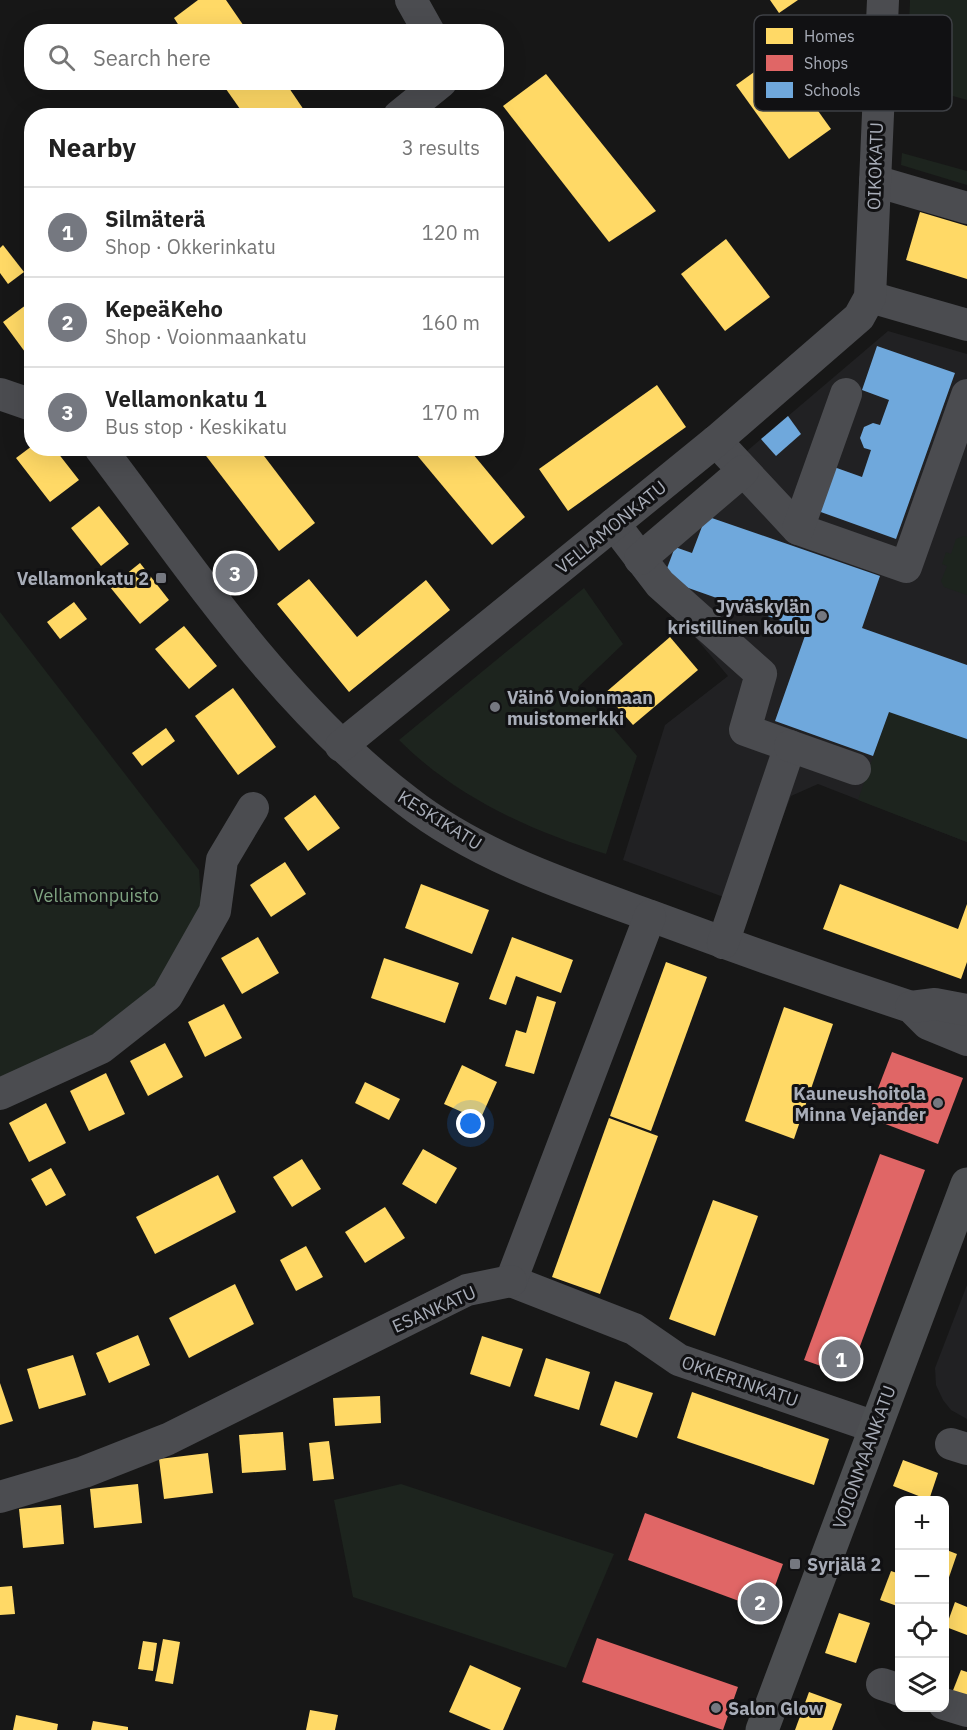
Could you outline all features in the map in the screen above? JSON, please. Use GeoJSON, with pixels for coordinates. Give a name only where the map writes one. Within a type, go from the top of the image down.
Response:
{"type":"FeatureCollection","features":[{"type":"Feature","properties":{"kind":"main road","name":"VOIONMAANKATU"},"geometry":{"type":"LineString","coordinates":[[762,1730],[967,1184]]}},
{"type":"Feature","properties":{"kind":"street"},"geometry":{"type":"LineString","coordinates":[[411,0],[424,24]]}},
{"type":"Feature","properties":{"kind":"street","name":"OIKOKATU"},"geometry":{"type":"LineString","coordinates":[[882,15],[883,0]]}},
{"type":"Feature","properties":{"kind":"street"},"geometry":{"type":"LineString","coordinates":[[409,108],[431,90]]}},
{"type":"Feature","properties":{"kind":"street","name":"OIKOKATU"},"geometry":{"type":"LineString","coordinates":[[870,297],[878,111]]}},
{"type":"Feature","properties":{"kind":"street"},"geometry":{"type":"LineString","coordinates":[[875,181],[967,208]]}},
{"type":"Feature","properties":{"kind":"street"},"geometry":{"type":"LineString","coordinates":[[870,297],[967,325]]}},
{"type":"Feature","properties":{"kind":"street","name":"VELLAMONKATU"},"geometry":{"type":"LineString","coordinates":[[341,746],[716,441],[859,317],[870,297]]}},
{"type":"Feature","properties":{"kind":"street"},"geometry":{"type":"LineString","coordinates":[[0,394],[24,402]]}},
{"type":"Feature","properties":{"kind":"street"},"geometry":{"type":"LineString","coordinates":[[798,529],[846,394]]}},
{"type":"Feature","properties":{"kind":"street"},"geometry":{"type":"LineString","coordinates":[[716,441],[798,529],[906,567],[967,395]]}},
{"type":"Feature","properties":{"kind":"street","name":"KESKIKATU"},"geometry":{"type":"LineString","coordinates":[[106,456],[239,634],[341,746],[408,802],[469,841],[533,871],[723,943],[910,1007],[928,1024],[967,1040]]}},
{"type":"Feature","properties":{"kind":"street"},"geometry":{"type":"LineString","coordinates":[[640,559],[743,471]]}},
{"type":"Feature","properties":{"kind":"street"},"geometry":{"type":"LineString","coordinates":[[614,524],[660,584],[761,674],[745,730],[855,769]]}},
{"type":"Feature","properties":{"kind":"street"},"geometry":{"type":"LineString","coordinates":[[723,943],[790,746]]}},
{"type":"Feature","properties":{"kind":"street"},"geometry":{"type":"LineString","coordinates":[[0,1095],[101,1048],[167,996],[215,910],[222,860],[253,808]]}},
{"type":"Feature","properties":{"kind":"street"},"geometry":{"type":"LineString","coordinates":[[511,1281],[650,916]]}},
{"type":"Feature","properties":{"kind":"street","name":"KESKIKATU"},"geometry":{"type":"LineString","coordinates":[[910,1007],[935,1004],[967,1010]]}},
{"type":"Feature","properties":{"kind":"street","name":"OKKERINKATU"},"geometry":{"type":"LineString","coordinates":[[511,1281],[634,1329],[679,1360],[875,1427]]}},
{"type":"Feature","properties":{"kind":"street","name":"ESANKATU"},"geometry":{"type":"LineString","coordinates":[[0,1497],[84,1472],[168,1439],[467,1290],[511,1281]]}},
{"type":"Feature","properties":{"kind":"street"},"geometry":{"type":"LineString","coordinates":[[949,1705],[967,1711]]}},
{"type":"Feature","properties":{"kind":"shaded area","name":"Jyväskylän kristillinen koulu"},"geometry":{"type":"Polygon","coordinates":[[[888,331],[967,354],[967,842],[818,784],[791,796],[748,906],[623,860],[665,725],[728,676],[625,555],[888,331]]]}},
{"type":"Feature","properties":{"kind":"shaded area"},"geometry":{"type":"Polygon","coordinates":[[[967,1285],[967,1419],[951,1410],[943,1400],[936,1385],[935,1368],[967,1285]]]}},
{"type":"Feature","properties":{"kind":"green space"},"geometry":{"type":"Polygon","coordinates":[[[910,0],[967,0],[967,100],[952,96],[952,15],[909,15],[910,0]]]}},
{"type":"Feature","properties":{"kind":"green space"},"geometry":{"type":"Polygon","coordinates":[[[902,153],[967,171],[967,185],[901,165],[902,153]]]}},
{"type":"Feature","properties":{"kind":"green space"},"geometry":{"type":"Polygon","coordinates":[[[967,537],[967,595],[944,587],[941,581],[947,566],[942,564],[946,552],[951,554],[956,539],[967,537]]]}},
{"type":"Feature","properties":{"kind":"green space"},"geometry":{"type":"Polygon","coordinates":[[[584,588],[623,644],[578,687],[637,756],[606,854],[522,823],[496,810],[445,779],[399,740],[584,588]]]}},
{"type":"Feature","properties":{"kind":"green space","name":"Vellamonpuisto"},"geometry":{"type":"Polygon","coordinates":[[[0,612],[199,870],[201,906],[156,987],[92,1035],[0,1078],[0,612]]]}},
{"type":"Feature","properties":{"kind":"green space"},"geometry":{"type":"Polygon","coordinates":[[[889,712],[967,739],[967,842],[858,800],[889,712]]]}},
{"type":"Feature","properties":{"kind":"green space"},"geometry":{"type":"Polygon","coordinates":[[[401,1484],[614,1554],[566,1668],[353,1597],[334,1500],[401,1484]]]}},
{"type":"Feature","properties":{"kind":"building: Homes"},"geometry":{"type":"Polygon","coordinates":[[[198,0],[226,0],[242,24],[178,24],[174,18],[198,0]]]}},
{"type":"Feature","properties":{"kind":"building: Homes"},"geometry":{"type":"Polygon","coordinates":[[[770,0],[798,0],[779,13],[770,0]]]}},
{"type":"Feature","properties":{"kind":"building: Homes"},"geometry":{"type":"Polygon","coordinates":[[[754,72],[754,110],[736,85],[754,72]]]}},
{"type":"Feature","properties":{"kind":"building: Homes"},"geometry":{"type":"Polygon","coordinates":[[[546,74],[656,211],[609,242],[503,106],[546,74]]]}},
{"type":"Feature","properties":{"kind":"building: Homes"},"geometry":{"type":"Polygon","coordinates":[[[227,90],[290,90],[303,108],[239,108],[227,90]]]}},
{"type":"Feature","properties":{"kind":"building: Homes"},"geometry":{"type":"Polygon","coordinates":[[[755,111],[818,111],[831,129],[789,159],[755,111]]]}},
{"type":"Feature","properties":{"kind":"building: Homes"},"geometry":{"type":"Polygon","coordinates":[[[920,212],[967,226],[967,279],[906,260],[920,212]]]}},
{"type":"Feature","properties":{"kind":"building: Homes"},"geometry":{"type":"Polygon","coordinates":[[[726,239],[770,297],[725,331],[681,274],[726,239]]]}},
{"type":"Feature","properties":{"kind":"building: Homes"},"geometry":{"type":"Polygon","coordinates":[[[3,245],[24,272],[8,284],[0,273],[0,248],[3,245]]]}},
{"type":"Feature","properties":{"kind":"building: Homes"},"geometry":{"type":"Polygon","coordinates":[[[24,306],[24,351],[3,322],[24,306]]]}},
{"type":"Feature","properties":{"kind":"building: Homes"},"geometry":{"type":"Polygon","coordinates":[[[657,385],[686,427],[568,511],[539,469],[657,385]]]}},
{"type":"Feature","properties":{"kind":"building: Homes"},"geometry":{"type":"Polygon","coordinates":[[[24,452],[24,456],[60,456],[79,480],[50,502],[16,458],[24,452]]]}},
{"type":"Feature","properties":{"kind":"building: Homes"},"geometry":{"type":"Polygon","coordinates":[[[206,456],[264,456],[315,523],[279,551],[206,456]]]}},
{"type":"Feature","properties":{"kind":"building: Homes"},"geometry":{"type":"Polygon","coordinates":[[[418,456],[475,456],[525,517],[492,545],[418,456]]]}},
{"type":"Feature","properties":{"kind":"building: Homes"},"geometry":{"type":"Polygon","coordinates":[[[99,506],[129,544],[101,566],[71,528],[99,506]]]}},
{"type":"Feature","properties":{"kind":"building: Homes"},"geometry":{"type":"Polygon","coordinates":[[[140,563],[169,600],[140,624],[110,587],[140,563]]]}},
{"type":"Feature","properties":{"kind":"building: Homes"},"geometry":{"type":"Polygon","coordinates":[[[309,579],[357,637],[426,580],[450,610],[349,692],[277,604],[309,579]]]}},
{"type":"Feature","properties":{"kind":"building: Homes"},"geometry":{"type":"Polygon","coordinates":[[[74,602],[87,619],[60,639],[47,622],[74,602]]]}},
{"type":"Feature","properties":{"kind":"building: Homes"},"geometry":{"type":"Polygon","coordinates":[[[184,626],[217,666],[189,689],[155,649],[184,626]]]}},
{"type":"Feature","properties":{"kind":"building: Homes"},"geometry":{"type":"Polygon","coordinates":[[[670,637],[698,670],[633,725],[605,693],[670,637]]]}},
{"type":"Feature","properties":{"kind":"building: Homes"},"geometry":{"type":"Polygon","coordinates":[[[233,688],[276,747],[238,775],[195,716],[233,688]]]}},
{"type":"Feature","properties":{"kind":"building: Homes"},"geometry":{"type":"Polygon","coordinates":[[[166,728],[175,741],[142,766],[132,753],[166,728]]]}},
{"type":"Feature","properties":{"kind":"building: Homes"},"geometry":{"type":"Polygon","coordinates":[[[315,795],[340,828],[308,851],[284,818],[315,795]]]}},
{"type":"Feature","properties":{"kind":"building: Homes"},"geometry":{"type":"Polygon","coordinates":[[[285,862],[306,894],[271,917],[250,885],[285,862]]]}},
{"type":"Feature","properties":{"kind":"building: Homes"},"geometry":{"type":"Polygon","coordinates":[[[421,884],[489,910],[472,954],[405,928],[421,884]]]}},
{"type":"Feature","properties":{"kind":"building: Homes"},"geometry":{"type":"Polygon","coordinates":[[[840,884],[958,929],[967,904],[967,962],[961,979],[823,929],[840,884]]]}},
{"type":"Feature","properties":{"kind":"building: Homes"},"geometry":{"type":"Polygon","coordinates":[[[258,937],[279,973],[242,994],[221,958],[258,937]]]}},
{"type":"Feature","properties":{"kind":"building: Homes"},"geometry":{"type":"Polygon","coordinates":[[[512,937],[573,960],[561,993],[516,976],[506,1005],[489,999],[512,937]]]}},
{"type":"Feature","properties":{"kind":"building: Homes"},"geometry":{"type":"Polygon","coordinates":[[[384,958],[459,983],[445,1023],[371,998],[384,958]]]}},
{"type":"Feature","properties":{"kind":"building: Homes"},"geometry":{"type":"Polygon","coordinates":[[[666,962],[707,977],[651,1131],[610,1116],[666,962]]]}},
{"type":"Feature","properties":{"kind":"building: Homes"},"geometry":{"type":"Polygon","coordinates":[[[537,996],[556,1002],[534,1074],[505,1066],[516,1030],[526,1033],[537,996]]]}},
{"type":"Feature","properties":{"kind":"building: Homes"},"geometry":{"type":"Polygon","coordinates":[[[224,1004],[242,1038],[205,1057],[188,1022],[224,1004]]]}},
{"type":"Feature","properties":{"kind":"building: Homes"},"geometry":{"type":"Polygon","coordinates":[[[784,1007],[833,1024],[794,1139],[745,1121],[784,1007]]]}},
{"type":"Feature","properties":{"kind":"building: Homes"},"geometry":{"type":"Polygon","coordinates":[[[165,1043],[183,1077],[148,1096],[130,1061],[165,1043]]]}},
{"type":"Feature","properties":{"kind":"building: Homes"},"geometry":{"type":"Polygon","coordinates":[[[462,1065],[497,1082],[480,1120],[444,1104],[462,1065]]]}},
{"type":"Feature","properties":{"kind":"building: Homes"},"geometry":{"type":"Polygon","coordinates":[[[106,1073],[125,1114],[89,1131],[70,1091],[106,1073]]]}},
{"type":"Feature","properties":{"kind":"building: Homes"},"geometry":{"type":"Polygon","coordinates":[[[365,1082],[400,1099],[389,1120],[355,1103],[365,1082]]]}},
{"type":"Feature","properties":{"kind":"building: Homes"},"geometry":{"type":"Polygon","coordinates":[[[46,1103],[66,1143],[29,1162],[9,1123],[46,1103]]]}},
{"type":"Feature","properties":{"kind":"building: Homes"},"geometry":{"type":"Polygon","coordinates":[[[609,1118],[658,1136],[600,1294],[552,1277],[609,1118]]]}},
{"type":"Feature","properties":{"kind":"building: Homes"},"geometry":{"type":"Polygon","coordinates":[[[423,1149],[457,1168],[436,1204],[402,1184],[423,1149]]]}},
{"type":"Feature","properties":{"kind":"building: Homes"},"geometry":{"type":"Polygon","coordinates":[[[302,1159],[321,1189],[292,1207],[273,1177],[302,1159]]]}},
{"type":"Feature","properties":{"kind":"building: Homes"},"geometry":{"type":"Polygon","coordinates":[[[51,1168],[66,1195],[46,1206],[31,1179],[51,1168]]]}},
{"type":"Feature","properties":{"kind":"building: Homes"},"geometry":{"type":"Polygon","coordinates":[[[218,1175],[236,1212],[155,1254],[136,1217],[218,1175]]]}},
{"type":"Feature","properties":{"kind":"building: Homes"},"geometry":{"type":"Polygon","coordinates":[[[713,1200],[758,1216],[715,1336],[669,1319],[713,1200]]]}},
{"type":"Feature","properties":{"kind":"building: Homes"},"geometry":{"type":"Polygon","coordinates":[[[385,1207],[405,1238],[365,1263],[345,1232],[385,1207]]]}},
{"type":"Feature","properties":{"kind":"building: Homes"},"geometry":{"type":"Polygon","coordinates":[[[306,1246],[323,1277],[296,1291],[280,1260],[306,1246]]]}},
{"type":"Feature","properties":{"kind":"building: Homes"},"geometry":{"type":"Polygon","coordinates":[[[235,1284],[254,1324],[189,1358],[169,1318],[235,1284]]]}},
{"type":"Feature","properties":{"kind":"building: Homes"},"geometry":{"type":"Polygon","coordinates":[[[138,1335],[150,1365],[109,1383],[96,1353],[138,1335]]]}},
{"type":"Feature","properties":{"kind":"building: Homes"},"geometry":{"type":"Polygon","coordinates":[[[482,1336],[523,1349],[510,1387],[470,1374],[482,1336]]]}},
{"type":"Feature","properties":{"kind":"building: Homes"},"geometry":{"type":"Polygon","coordinates":[[[73,1355],[86,1395],[39,1409],[27,1369],[73,1355]]]}},
{"type":"Feature","properties":{"kind":"building: Homes"},"geometry":{"type":"Polygon","coordinates":[[[546,1358],[590,1372],[579,1410],[534,1396],[546,1358]]]}},
{"type":"Feature","properties":{"kind":"building: Homes"},"geometry":{"type":"Polygon","coordinates":[[[615,1381],[653,1393],[637,1438],[600,1425],[615,1381]]]}},
{"type":"Feature","properties":{"kind":"building: Homes"},"geometry":{"type":"Polygon","coordinates":[[[0,1383],[13,1421],[0,1425],[0,1383]]]}},
{"type":"Feature","properties":{"kind":"building: Homes"},"geometry":{"type":"Polygon","coordinates":[[[692,1392],[829,1439],[814,1485],[677,1438],[692,1392]]]}},
{"type":"Feature","properties":{"kind":"building: Homes"},"geometry":{"type":"Polygon","coordinates":[[[380,1396],[381,1423],[335,1426],[333,1398],[380,1396]]]}},
{"type":"Feature","properties":{"kind":"building: Homes"},"geometry":{"type":"Polygon","coordinates":[[[283,1432],[286,1470],[242,1473],[239,1435],[283,1432]]]}},
{"type":"Feature","properties":{"kind":"building: Homes"},"geometry":{"type":"Polygon","coordinates":[[[329,1441],[334,1479],[313,1481],[309,1443],[329,1441]]]}},
{"type":"Feature","properties":{"kind":"building: Homes"},"geometry":{"type":"Polygon","coordinates":[[[208,1453],[213,1493],[164,1499],[159,1459],[208,1453]]]}},
{"type":"Feature","properties":{"kind":"building: Homes"},"geometry":{"type":"Polygon","coordinates":[[[903,1460],[938,1473],[930,1496],[919,1496],[893,1486],[903,1460]]]}},
{"type":"Feature","properties":{"kind":"building: Homes"},"geometry":{"type":"Polygon","coordinates":[[[138,1484],[142,1523],[94,1528],[90,1489],[138,1484]]]}},
{"type":"Feature","properties":{"kind":"building: Homes"},"geometry":{"type":"Polygon","coordinates":[[[61,1505],[64,1544],[23,1548],[19,1509],[61,1505]]]}},
{"type":"Feature","properties":{"kind":"building: Homes"},"geometry":{"type":"Polygon","coordinates":[[[949,1551],[957,1554],[949,1577],[949,1551]]]}},
{"type":"Feature","properties":{"kind":"building: Homes"},"geometry":{"type":"Polygon","coordinates":[[[891,1571],[895,1572],[895,1605],[880,1600],[891,1571]]]}},
{"type":"Feature","properties":{"kind":"building: Homes"},"geometry":{"type":"Polygon","coordinates":[[[12,1586],[15,1614],[0,1615],[0,1587],[12,1586]]]}},
{"type":"Feature","properties":{"kind":"building: Homes"},"geometry":{"type":"Polygon","coordinates":[[[955,1602],[967,1607],[967,1635],[949,1628],[949,1619],[955,1602]]]}},
{"type":"Feature","properties":{"kind":"building: Homes"},"geometry":{"type":"Polygon","coordinates":[[[839,1613],[870,1623],[856,1663],[825,1653],[839,1613]]]}},
{"type":"Feature","properties":{"kind":"building: Homes"},"geometry":{"type":"Polygon","coordinates":[[[163,1639],[180,1642],[173,1684],[155,1681],[163,1639]]]}},
{"type":"Feature","properties":{"kind":"building: Homes"},"geometry":{"type":"Polygon","coordinates":[[[143,1641],[157,1643],[153,1671],[138,1669],[143,1641]]]}},
{"type":"Feature","properties":{"kind":"building: Homes"},"geometry":{"type":"Polygon","coordinates":[[[470,1665],[521,1688],[503,1730],[491,1730],[449,1712],[470,1665]]]}},
{"type":"Feature","properties":{"kind":"building: Homes"},"geometry":{"type":"Polygon","coordinates":[[[961,1670],[967,1672],[967,1704],[950,1698],[961,1670]]]}},
{"type":"Feature","properties":{"kind":"building: Homes"},"geometry":{"type":"Polygon","coordinates":[[[809,1692],[842,1704],[832,1730],[795,1730],[809,1692]]]}},
{"type":"Feature","properties":{"kind":"building: Homes"},"geometry":{"type":"Polygon","coordinates":[[[310,1710],[338,1715],[335,1730],[306,1730],[310,1710]]]}},
{"type":"Feature","properties":{"kind":"building: Homes"},"geometry":{"type":"Polygon","coordinates":[[[16,1715],[58,1724],[57,1730],[13,1730],[16,1715]]]}},
{"type":"Feature","properties":{"kind":"building: Homes"},"geometry":{"type":"Polygon","coordinates":[[[93,1721],[128,1727],[128,1730],[91,1730],[93,1721]]]}},
{"type":"Feature","properties":{"kind":"building: Shops"},"geometry":{"type":"Polygon","coordinates":[[[892,1052],[963,1078],[938,1144],[867,1117],[892,1052]]]}},
{"type":"Feature","properties":{"kind":"building: Shops"},"geometry":{"type":"Polygon","coordinates":[[[880,1154],[925,1170],[849,1376],[804,1360],[880,1154]]]}},
{"type":"Feature","properties":{"kind":"building: Shops"},"geometry":{"type":"Polygon","coordinates":[[[645,1513],[783,1564],[766,1611],[628,1560],[645,1513]]]}},
{"type":"Feature","properties":{"kind":"building: Shops"},"geometry":{"type":"Polygon","coordinates":[[[597,1638],[738,1687],[723,1730],[582,1682],[597,1638]]]}},
{"type":"Feature","properties":{"kind":"building: Schools"},"geometry":{"type":"Polygon","coordinates":[[[877,346],[955,373],[896,539],[818,511],[834,467],[862,477],[871,450],[864,448],[860,438],[864,427],[873,423],[880,425],[889,400],[862,390],[877,346]]]}},
{"type":"Feature","properties":{"kind":"building: Schools"},"geometry":{"type":"Polygon","coordinates":[[[788,416],[801,434],[776,456],[761,439],[788,416]]]}},
{"type":"Feature","properties":{"kind":"building: Schools"},"geometry":{"type":"Polygon","coordinates":[[[706,516],[880,576],[862,628],[967,665],[967,739],[889,712],[873,756],[775,721],[807,630],[663,579],[675,547],[692,553],[706,516]]]}},
{"type":"Feature","properties":{"kind":"place","name":"Vellamonkatu 1"},"geometry":{"type":"Point","coordinates":[235,573]}},
{"type":"Feature","properties":{"kind":"place","name":"Vellamonkatu 2"},"geometry":{"type":"Point","coordinates":[161,578]}},
{"type":"Feature","properties":{"kind":"place","name":"Jyväskylän kristillinen koulu"},"geometry":{"type":"Point","coordinates":[822,616]}},
{"type":"Feature","properties":{"kind":"place","name":"Väinö Voionmaan muistomerkki"},"geometry":{"type":"Point","coordinates":[495,707]}},
{"type":"Feature","properties":{"kind":"place","name":"Kauneushoitola Minna Vejander"},"geometry":{"type":"Point","coordinates":[938,1103]}},
{"type":"Feature","properties":{"kind":"place","name":"Silmäterä"},"geometry":{"type":"Point","coordinates":[841,1359]}},
{"type":"Feature","properties":{"kind":"place","name":"Syrjälä 2"},"geometry":{"type":"Point","coordinates":[795,1564]}},
{"type":"Feature","properties":{"kind":"place","name":"KepeäKeho"},"geometry":{"type":"Point","coordinates":[760,1602]}},
{"type":"Feature","properties":{"kind":"place","name":"Salon Glow"},"geometry":{"type":"Point","coordinates":[716,1708]}}]}
